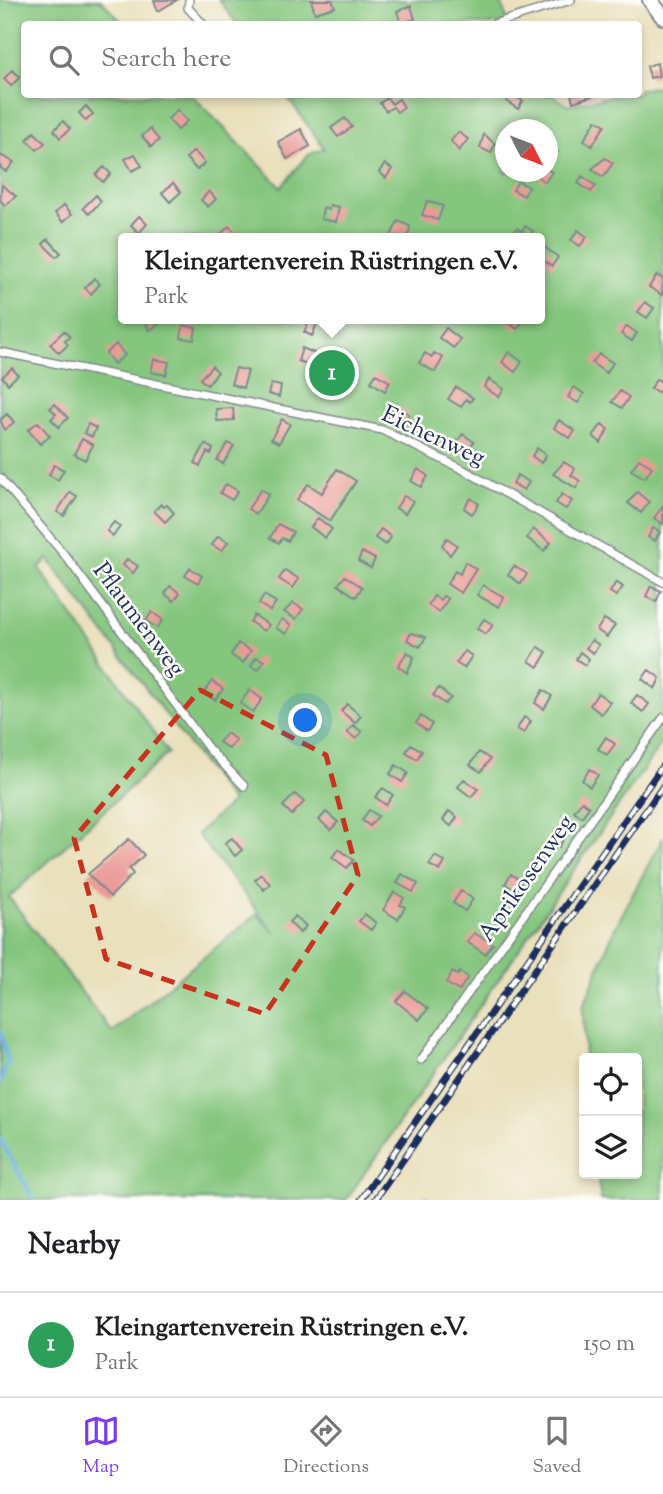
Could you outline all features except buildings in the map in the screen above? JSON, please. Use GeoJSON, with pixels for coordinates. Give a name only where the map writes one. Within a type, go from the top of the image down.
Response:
{"type":"FeatureCollection","features":[{"type":"Feature","properties":{"kind":"street"},"geometry":{"type":"LineString","coordinates":[[650,0],[663,17]]}},
{"type":"Feature","properties":{"kind":"lane"},"geometry":{"type":"LineString","coordinates":[[189,0],[188,8],[200,21]]}},
{"type":"Feature","properties":{"kind":"lane"},"geometry":{"type":"LineString","coordinates":[[504,21],[571,0]]}},
{"type":"Feature","properties":{"kind":"lane","name":"Eichenweg"},"geometry":{"type":"LineString","coordinates":[[0,352],[382,430],[464,470],[663,582]]}},
{"type":"Feature","properties":{"kind":"lane","name":"Pflaumenweg"},"geometry":{"type":"LineString","coordinates":[[0,478],[67,558],[208,748],[244,786]]}},
{"type":"Feature","properties":{"kind":"lane","name":"Aprikosenweg"},"geometry":{"type":"LineString","coordinates":[[421,1060],[663,718]]}},
{"type":"Feature","properties":{"kind":"highlighted area"},"geometry":{"type":"Polygon","coordinates":[[[200,690],[326,755],[358,875],[265,1014],[106,959],[74,838],[200,690]]]}},
{"type":"Feature","properties":{"kind":"green space"},"geometry":{"type":"Polygon","coordinates":[[[0,0],[101,0],[121,21],[21,21],[21,98],[195,98],[281,187],[308,155],[324,148],[288,98],[557,98],[567,105],[603,98],[642,98],[642,89],[663,85],[663,741],[346,1200],[0,1200],[0,0]],[[48,559],[39,568],[168,753],[9,897],[112,1032],[257,914],[275,933],[197,834],[232,802],[48,559]]]}},
{"type":"Feature","properties":{"kind":"green space"},"geometry":{"type":"Polygon","coordinates":[[[219,0],[500,0],[508,21],[235,21],[219,0]]]}},
{"type":"Feature","properties":{"kind":"green space"},"geometry":{"type":"Polygon","coordinates":[[[663,837],[663,1200],[601,1200],[598,1179],[642,1179],[642,1053],[585,1053],[583,1007],[615,928],[663,837]]]}},
{"type":"Feature","properties":{"kind":"waterway"},"geometry":{"type":"LineString","coordinates":[[0,1031],[8,1061],[0,1083]]}},
{"type":"Feature","properties":{"kind":"waterway"},"geometry":{"type":"LineString","coordinates":[[0,1139],[34,1200]]}},
{"type":"Feature","properties":{"kind":"railway"},"geometry":{"type":"LineString","coordinates":[[361,1200],[663,765]]}},
{"type":"Feature","properties":{"kind":"railway"},"geometry":{"type":"LineString","coordinates":[[375,1200],[663,786]]}},
{"type":"Feature","properties":{"kind":"place","name":"Kleingartenverein Rüstringen e.V."},"geometry":{"type":"Point","coordinates":[332,373]}}]}
